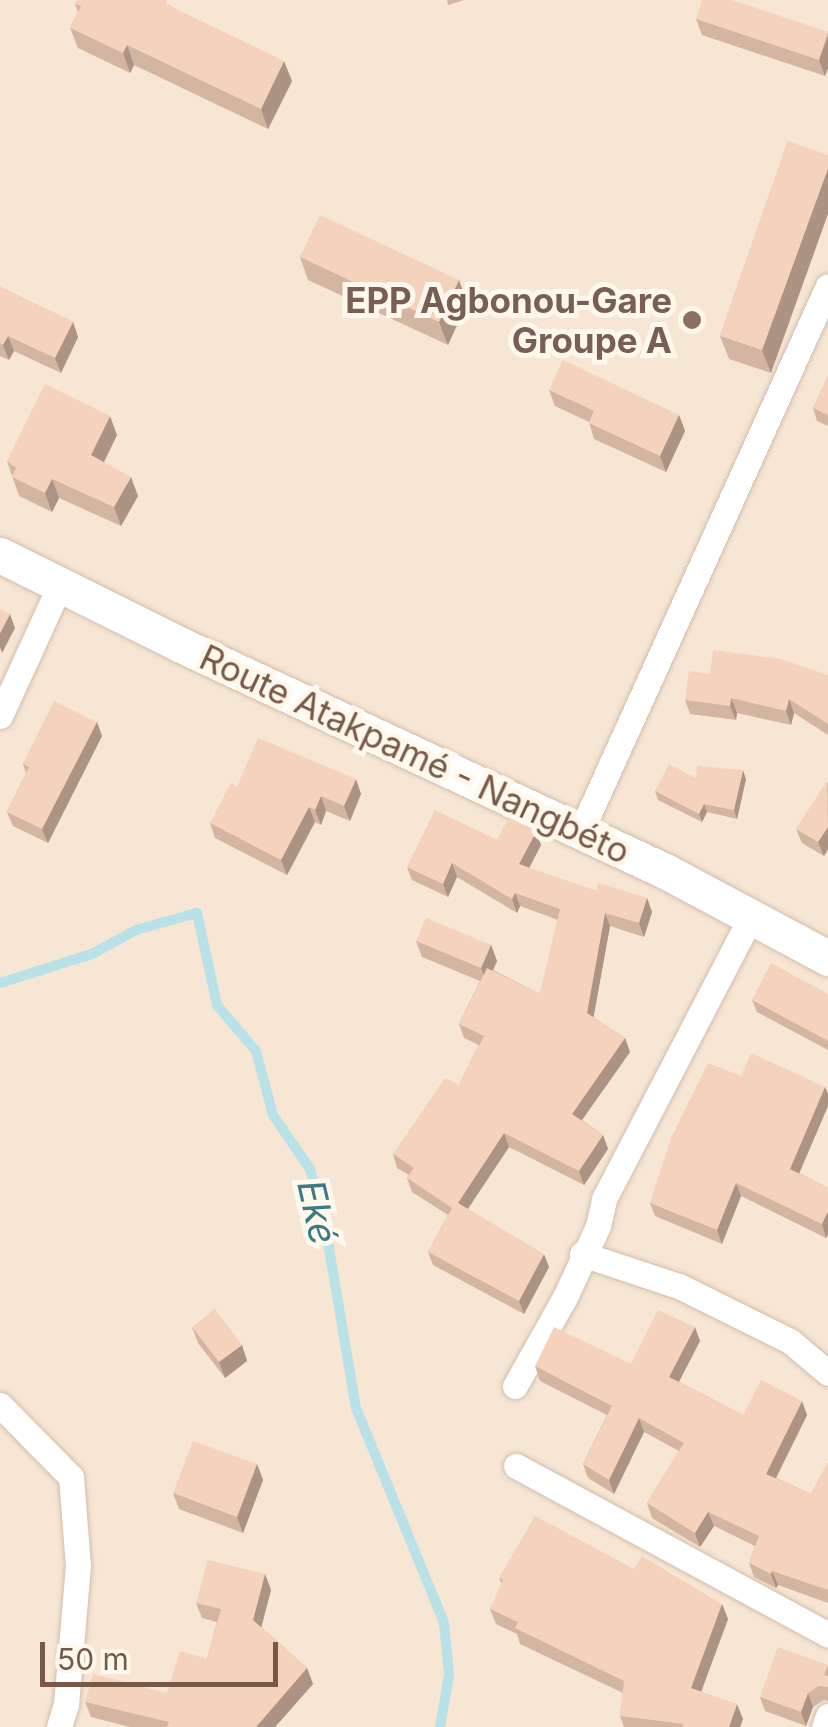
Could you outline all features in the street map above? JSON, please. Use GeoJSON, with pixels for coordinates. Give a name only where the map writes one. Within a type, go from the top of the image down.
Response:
{"type":"FeatureCollection","features":[{"type":"Feature","properties":{"kind":"main road","name":"Route Atakpamé - Nangbéto"},"geometry":{"type":"LineString","coordinates":[[0,555],[581,831],[828,958]]}},
{"type":"Feature","properties":{"kind":"street"},"geometry":{"type":"LineString","coordinates":[[581,831],[828,286]]}},
{"type":"Feature","properties":{"kind":"street"},"geometry":{"type":"LineString","coordinates":[[0,716],[59,586]]}},
{"type":"Feature","properties":{"kind":"street"},"geometry":{"type":"LineString","coordinates":[[515,1386],[566,1295],[598,1226],[604,1200],[750,918]]}},
{"type":"Feature","properties":{"kind":"street"},"geometry":{"type":"LineString","coordinates":[[582,1254],[679,1286],[790,1342],[828,1373]]}},
{"type":"Feature","properties":{"kind":"street"},"geometry":{"type":"LineString","coordinates":[[0,1404],[70,1478],[78,1565],[66,1704],[59,1727]]}},
{"type":"Feature","properties":{"kind":"street"},"geometry":{"type":"LineString","coordinates":[[516,1466],[828,1635]]}},
{"type":"Feature","properties":{"kind":"street"},"geometry":{"type":"LineString","coordinates":[[824,1727],[828,1716]]}},
{"type":"Feature","properties":{"kind":"shaded area"},"geometry":{"type":"Polygon","coordinates":[[[0,0],[828,0],[828,1727],[0,1727],[0,0]]]}},
{"type":"Feature","properties":{"kind":"building"},"geometry":{"type":"Polygon","coordinates":[[[77,0],[167,0],[166,4],[284,61],[261,109],[127,45],[123,53],[70,28],[81,6],[75,4],[77,0]]]}},
{"type":"Feature","properties":{"kind":"building"},"geometry":{"type":"Polygon","coordinates":[[[702,0],[732,0],[828,32],[819,60],[696,19],[702,0]]]}},
{"type":"Feature","properties":{"kind":"building"},"geometry":{"type":"Polygon","coordinates":[[[788,141],[828,155],[828,168],[762,350],[720,336],[788,141]]]}},
{"type":"Feature","properties":{"kind":"building"},"geometry":{"type":"Polygon","coordinates":[[[320,215],[459,280],[439,322],[300,257],[320,215]]]}},
{"type":"Feature","properties":{"kind":"building"},"geometry":{"type":"Polygon","coordinates":[[[0,287],[73,322],[55,358],[8,336],[3,345],[0,343],[0,287]]]}},
{"type":"Feature","properties":{"kind":"building"},"geometry":{"type":"Polygon","coordinates":[[[563,360],[679,415],[660,456],[589,423],[594,411],[549,390],[563,360]]]}},
{"type":"Feature","properties":{"kind":"building"},"geometry":{"type":"Polygon","coordinates":[[[828,376],[828,415],[813,408],[828,376]]]}},
{"type":"Feature","properties":{"kind":"building"},"geometry":{"type":"Polygon","coordinates":[[[45,384],[110,416],[91,455],[131,477],[114,507],[52,479],[45,493],[12,477],[16,468],[7,461],[45,384]]]}},
{"type":"Feature","properties":{"kind":"building"},"geometry":{"type":"Polygon","coordinates":[[[0,609],[10,614],[0,633],[0,609]]]}},
{"type":"Feature","properties":{"kind":"building"},"geometry":{"type":"Polygon","coordinates":[[[713,650],[781,659],[828,675],[828,724],[789,699],[786,711],[731,698],[730,706],[685,700],[689,671],[710,674],[713,650]]]}},
{"type":"Feature","properties":{"kind":"building"},"geometry":{"type":"Polygon","coordinates":[[[54,701],[97,722],[42,829],[7,812],[29,767],[23,764],[54,701]]]}},
{"type":"Feature","properties":{"kind":"building"},"geometry":{"type":"Polygon","coordinates":[[[258,738],[356,779],[344,806],[321,796],[315,810],[309,807],[281,860],[210,823],[231,783],[237,787],[258,738]]]}},
{"type":"Feature","properties":{"kind":"building"},"geometry":{"type":"Polygon","coordinates":[[[669,764],[696,778],[697,766],[743,770],[734,810],[704,804],[699,814],[655,791],[669,764]]]}},
{"type":"Feature","properties":{"kind":"building"},"geometry":{"type":"Polygon","coordinates":[[[827,781],[828,827],[818,842],[796,829],[827,781]]]}},
{"type":"Feature","properties":{"kind":"building"},"geometry":{"type":"Polygon","coordinates":[[[435,810],[497,840],[509,817],[536,832],[519,864],[596,891],[599,883],[647,898],[639,923],[605,913],[587,1013],[625,1038],[572,1114],[603,1135],[579,1171],[504,1133],[458,1203],[544,1254],[519,1301],[428,1252],[452,1208],[407,1178],[414,1168],[393,1154],[445,1078],[459,1085],[484,1036],[459,1024],[487,968],[540,994],[560,909],[515,893],[512,899],[452,863],[443,884],[407,867],[435,810]]]}},
{"type":"Feature","properties":{"kind":"building"},"geometry":{"type":"Polygon","coordinates":[[[426,918],[491,945],[481,968],[416,941],[426,918]]]}},
{"type":"Feature","properties":{"kind":"building"},"geometry":{"type":"Polygon","coordinates":[[[771,963],[828,994],[828,1041],[752,1000],[771,963]]]}},
{"type":"Feature","properties":{"kind":"building"},"geometry":{"type":"Polygon","coordinates":[[[751,1053],[825,1087],[790,1169],[828,1188],[828,1211],[822,1224],[736,1183],[717,1230],[650,1203],[671,1138],[708,1063],[741,1076],[751,1053]]]}},
{"type":"Feature","properties":{"kind":"building"},"geometry":{"type":"Polygon","coordinates":[[[215,1309],[242,1345],[219,1362],[192,1327],[215,1309]]]}},
{"type":"Feature","properties":{"kind":"building"},"geometry":{"type":"Polygon","coordinates":[[[658,1310],[695,1327],[669,1377],[743,1415],[761,1380],[802,1401],[766,1474],[811,1494],[828,1463],[828,1590],[772,1571],[771,1574],[749,1563],[759,1536],[708,1512],[695,1533],[647,1503],[684,1443],[639,1418],[609,1480],[583,1464],[612,1406],[535,1366],[554,1327],[631,1364],[658,1310]]]}},
{"type":"Feature","properties":{"kind":"building"},"geometry":{"type":"Polygon","coordinates":[[[193,1441],[257,1464],[237,1517],[173,1493],[193,1441]]]}},
{"type":"Feature","properties":{"kind":"building"},"geometry":{"type":"Polygon","coordinates":[[[535,1516],[634,1569],[642,1556],[722,1604],[691,1688],[737,1704],[729,1727],[682,1727],[684,1724],[620,1716],[624,1681],[515,1628],[518,1622],[490,1609],[503,1580],[499,1578],[535,1516]]]}},
{"type":"Feature","properties":{"kind":"building"},"geometry":{"type":"Polygon","coordinates":[[[208,1560],[265,1574],[253,1620],[307,1668],[256,1727],[167,1727],[169,1722],[85,1702],[93,1674],[167,1693],[180,1651],[207,1659],[221,1609],[196,1603],[208,1560]]]}},
{"type":"Feature","properties":{"kind":"building"},"geometry":{"type":"Polygon","coordinates":[[[778,1647],[828,1665],[824,1675],[828,1676],[828,1687],[819,1686],[808,1693],[801,1712],[760,1697],[778,1647]]]}},
{"type":"Feature","properties":{"kind":"waterway","name":"Eké"},"geometry":{"type":"LineString","coordinates":[[0,983],[92,954],[136,930],[197,913],[217,1005],[256,1051],[273,1115],[310,1169],[324,1219],[356,1408],[444,1623],[449,1675],[440,1727]]}},
{"type":"Feature","properties":{"kind":"place","name":"EPP Agbonou-Gare Groupe A"},"geometry":{"type":"Point","coordinates":[692,320]}}]}
